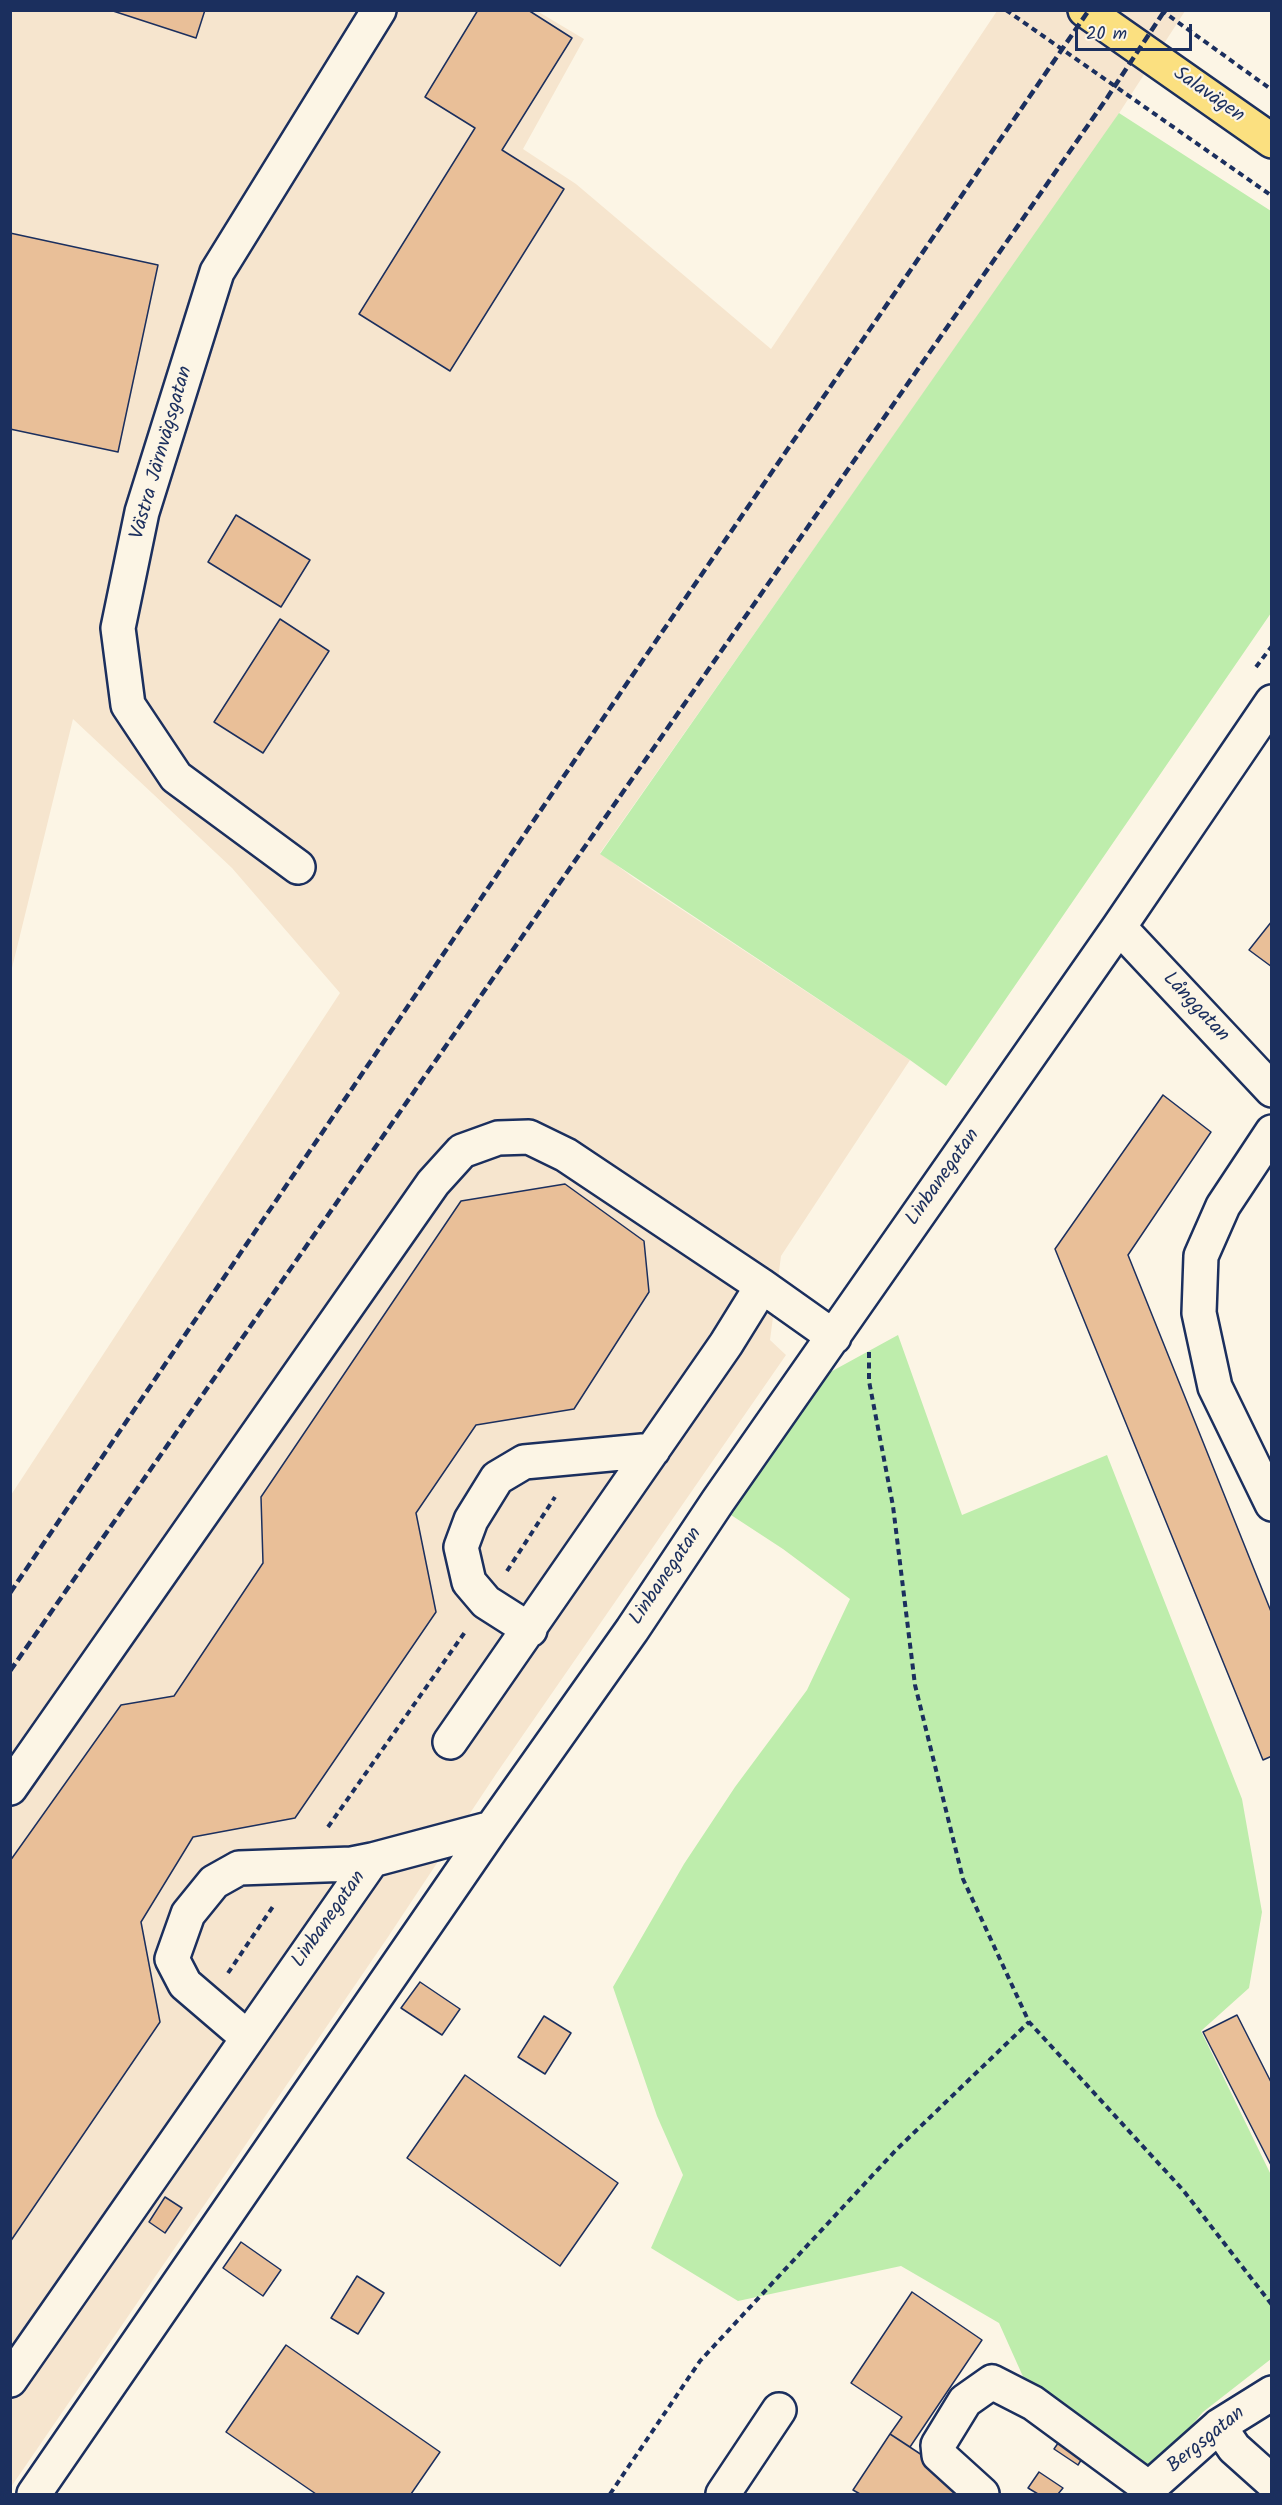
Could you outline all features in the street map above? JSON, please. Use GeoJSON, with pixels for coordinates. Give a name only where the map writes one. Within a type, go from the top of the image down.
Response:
{"type":"FeatureCollection","features":[{"type":"Feature","properties":{"kind":"main road","name":"Salavägen"},"geometry":{"type":"LineString","coordinates":[[1085,10],[1272,141]]}},
{"type":"Feature","properties":{"kind":"street","name":"Västra Järnvägsgatan"},"geometry":{"type":"LineString","coordinates":[[298,867],[176,777],[128,705],[118,628],[142,512],[217,272],[380,10]]}},
{"type":"Feature","properties":{"kind":"street","name":"Linbanegatan"},"geometry":{"type":"LineString","coordinates":[[10,2380],[372,1860],[492,1828],[1119,927],[1272,702]]}},
{"type":"Feature","properties":{"kind":"street","name":"Långgatan"},"geometry":{"type":"LineString","coordinates":[[1119,927],[1272,1090]]}},
{"type":"Feature","properties":{"kind":"street"},"geometry":{"type":"LineString","coordinates":[[1272,1132],[1223,1206],[1201,1256],[1199,1313],[1215,1387],[1272,1504]]}},
{"type":"Feature","properties":{"kind":"street"},"geometry":{"type":"LineString","coordinates":[[10,1788],[433,1183],[462,1151],[498,1138],[530,1137],[566,1155],[834,1337]]}},
{"type":"Feature","properties":{"kind":"street"},"geometry":{"type":"LineString","coordinates":[[450,1742],[530,1630],[726,1344],[762,1286]]}},
{"type":"Feature","properties":{"kind":"street"},"geometry":{"type":"LineString","coordinates":[[530,1630],[486,1602],[469,1582],[461,1547],[471,1520],[497,1478],[524,1462],[653,1450]]}},
{"type":"Feature","properties":{"kind":"street"},"geometry":{"type":"LineString","coordinates":[[34,2494],[492,1828]]}},
{"type":"Feature","properties":{"kind":"street"},"geometry":{"type":"LineString","coordinates":[[248,2038],[185,1984],[172,1959],[188,1914],[214,1882],[239,1868],[352,1864],[372,1860]]}},
{"type":"Feature","properties":{"kind":"street"},"geometry":{"type":"LineString","coordinates":[[982,2494],[939,2455],[938,2445],[965,2401],[992,2382],[1033,2403],[1148,2492]]}},
{"type":"Feature","properties":{"kind":"street","name":"Bergsgatan"},"geometry":{"type":"LineString","coordinates":[[1148,2492],[1219,2426],[1272,2392]]}},
{"type":"Feature","properties":{"kind":"street"},"geometry":{"type":"LineString","coordinates":[[723,2494],[779,2410]]}},
{"type":"Feature","properties":{"kind":"street"},"geometry":{"type":"LineString","coordinates":[[1219,2426],[1234,2448],[1272,2482]]}},
{"type":"Feature","properties":{"kind":"path"},"geometry":{"type":"LineString","coordinates":[[1006,10],[1272,196]]}},
{"type":"Feature","properties":{"kind":"path"},"geometry":{"type":"LineString","coordinates":[[1161,10],[1272,90]]}},
{"type":"Feature","properties":{"kind":"path"},"geometry":{"type":"LineString","coordinates":[[869,1346],[869,1381],[893,1506],[915,1684],[963,1879],[1029,2022],[1183,2190],[1272,2306]]}},
{"type":"Feature","properties":{"kind":"path"},"geometry":{"type":"LineString","coordinates":[[208,2004],[299,1867],[486,1602],[582,1456]]}},
{"type":"Feature","properties":{"kind":"path"},"geometry":{"type":"LineString","coordinates":[[610,2494],[700,2361],[896,2150],[1029,2022]]}},
{"type":"Feature","properties":{"kind":"shaded area"},"geometry":{"type":"Polygon","coordinates":[[[11,11],[537,11],[584,39],[523,149],[576,184],[771,349],[997,11],[1185,11],[1105,135],[600,853],[634,878],[910,1060],[781,1256],[770,1340],[786,1355],[496,1774],[388,1937],[11,2487],[11,1495],[340,993],[232,868],[73,719],[11,972],[11,11]]]}},
{"type":"Feature","properties":{"kind":"green space"},"geometry":{"type":"Polygon","coordinates":[[[1119,113],[1271,211],[1271,613],[946,1086],[600,854],[1119,113]]]}},
{"type":"Feature","properties":{"kind":"green space"},"geometry":{"type":"Polygon","coordinates":[[[898,1335],[962,1515],[1107,1455],[1242,1799],[1262,1912],[1249,1988],[1201,2031],[1271,2175],[1271,2359],[1203,2412],[1143,2482],[1029,2390],[999,2323],[901,2266],[738,2301],[651,2248],[683,2175],[657,2116],[613,1987],[684,1864],[735,1787],[807,1690],[850,1599],[783,1549],[731,1515],[825,1375],[898,1335]]]}},
{"type":"Feature","properties":{"kind":"building"},"geometry":{"type":"Polygon","coordinates":[[[110,10],[205,10],[196,38],[110,10]]]}},
{"type":"Feature","properties":{"kind":"building"},"geometry":{"type":"Polygon","coordinates":[[[478,10],[528,10],[572,38],[502,150],[564,189],[450,371],[359,314],[475,128],[425,97],[478,10]]]}},
{"type":"Feature","properties":{"kind":"building"},"geometry":{"type":"Polygon","coordinates":[[[10,233],[158,265],[118,452],[10,429],[10,233]]]}},
{"type":"Feature","properties":{"kind":"building"},"geometry":{"type":"Polygon","coordinates":[[[236,515],[310,560],[281,607],[208,562],[236,515]]]}},
{"type":"Feature","properties":{"kind":"building"},"geometry":{"type":"Polygon","coordinates":[[[280,619],[329,651],[263,753],[214,722],[280,619]]]}},
{"type":"Feature","properties":{"kind":"building"},"geometry":{"type":"Polygon","coordinates":[[[1272,921],[1272,967],[1249,950],[1272,921]]]}},
{"type":"Feature","properties":{"kind":"building"},"geometry":{"type":"Polygon","coordinates":[[[1163,1095],[1211,1132],[1128,1255],[1272,1614],[1272,1756],[1263,1760],[1055,1249],[1163,1095]]]}},
{"type":"Feature","properties":{"kind":"building"},"geometry":{"type":"Polygon","coordinates":[[[565,1184],[644,1241],[649,1292],[574,1409],[476,1425],[416,1513],[436,1612],[295,1818],[193,1837],[141,1922],[160,2022],[10,2242],[10,1861],[121,1705],[174,1696],[263,1563],[261,1497],[461,1201],[565,1184]]]}},
{"type":"Feature","properties":{"kind":"building"},"geometry":{"type":"Polygon","coordinates":[[[420,1982],[460,2009],[442,2035],[401,2008],[420,1982]]]}},
{"type":"Feature","properties":{"kind":"building"},"geometry":{"type":"Polygon","coordinates":[[[1237,2015],[1272,2084],[1272,2167],[1203,2032],[1237,2015]]]}},
{"type":"Feature","properties":{"kind":"building"},"geometry":{"type":"Polygon","coordinates":[[[544,2016],[571,2033],[545,2074],[518,2057],[544,2016]]]}},
{"type":"Feature","properties":{"kind":"building"},"geometry":{"type":"Polygon","coordinates":[[[465,2075],[618,2183],[560,2266],[407,2158],[465,2075]]]}},
{"type":"Feature","properties":{"kind":"building"},"geometry":{"type":"Polygon","coordinates":[[[165,2197],[182,2208],[165,2233],[149,2222],[165,2197]]]}},
{"type":"Feature","properties":{"kind":"building"},"geometry":{"type":"Polygon","coordinates":[[[241,2242],[281,2270],[263,2296],[223,2268],[241,2242]]]}},
{"type":"Feature","properties":{"kind":"building"},"geometry":{"type":"Polygon","coordinates":[[[357,2276],[384,2293],[358,2334],[331,2318],[357,2276]]]}},
{"type":"Feature","properties":{"kind":"building"},"geometry":{"type":"Polygon","coordinates":[[[912,2292],[982,2340],[910,2447],[890,2434],[902,2417],[851,2383],[912,2292]]]}},
{"type":"Feature","properties":{"kind":"building"},"geometry":{"type":"Polygon","coordinates":[[[286,2345],[440,2452],[411,2494],[316,2494],[226,2432],[286,2345]]]}},
{"type":"Feature","properties":{"kind":"building"},"geometry":{"type":"Polygon","coordinates":[[[1065,2433],[1088,2449],[1078,2465],[1054,2449],[1065,2433]]]}},
{"type":"Feature","properties":{"kind":"building"},"geometry":{"type":"Polygon","coordinates":[[[890,2434],[969,2486],[964,2494],[860,2494],[853,2490],[890,2434]]]}},
{"type":"Feature","properties":{"kind":"building"},"geometry":{"type":"Polygon","coordinates":[[[1039,2472],[1063,2488],[1058,2494],[1038,2494],[1028,2488],[1039,2472]]]}},
{"type":"Feature","properties":{"kind":"railway"},"geometry":{"type":"LineString","coordinates":[[10,1593],[621,692],[1089,10]]}},
{"type":"Feature","properties":{"kind":"railway"},"geometry":{"type":"LineString","coordinates":[[10,1671],[1107,98],[1165,10]]}}]}
